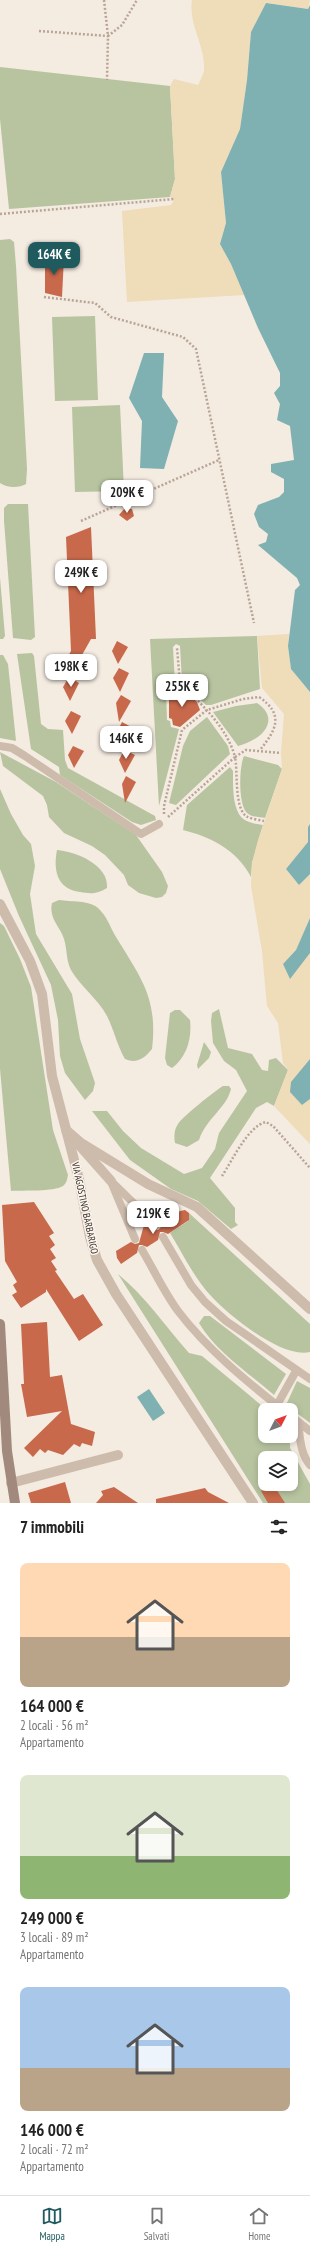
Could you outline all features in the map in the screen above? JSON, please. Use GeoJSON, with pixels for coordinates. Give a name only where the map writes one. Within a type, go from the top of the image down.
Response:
{"type":"FeatureCollection","features":[{"type":"Feature","properties":{"kind":"main road"},"geometry":{"type":"LineString","coordinates":[[0,1324],[7,1451],[15,1503]]}},
{"type":"Feature","properties":{"kind":"street","name":"VIA AGOSTINO BARBARIGO"},"geometry":{"type":"LineString","coordinates":[[0,904],[27,954],[42,994],[52,1076],[79,1179],[90,1237],[97,1260],[103,1273],[253,1503]]}},
{"type":"Feature","properties":{"kind":"street"},"geometry":{"type":"LineString","coordinates":[[66,1130],[111,1181]]}},
{"type":"Feature","properties":{"kind":"street"},"geometry":{"type":"LineString","coordinates":[[66,1130],[81,1143],[148,1184],[197,1207],[310,1309]]}},
{"type":"Feature","properties":{"kind":"street"},"geometry":{"type":"LineString","coordinates":[[11,1483],[118,1455]]}},
{"type":"Feature","properties":{"kind":"lane"},"geometry":{"type":"LineString","coordinates":[[0,746],[12,748],[25,756],[141,834],[159,824]]}},
{"type":"Feature","properties":{"kind":"lane"},"geometry":{"type":"LineString","coordinates":[[111,1181],[156,1225]]}},
{"type":"Feature","properties":{"kind":"lane"},"geometry":{"type":"LineString","coordinates":[[111,1181],[135,1239]]}},
{"type":"Feature","properties":{"kind":"lane"},"geometry":{"type":"LineString","coordinates":[[163,1237],[191,1284],[205,1302],[226,1321],[296,1371],[310,1379]]}},
{"type":"Feature","properties":{"kind":"lane"},"geometry":{"type":"LineString","coordinates":[[142,1250],[177,1309],[212,1349],[274,1403]]}},
{"type":"Feature","properties":{"kind":"lane"},"geometry":{"type":"LineString","coordinates":[[282,1403],[296,1371]]}},
{"type":"Feature","properties":{"kind":"lane"},"geometry":{"type":"LineString","coordinates":[[298,1422],[310,1431]]}},
{"type":"Feature","properties":{"kind":"lane"},"geometry":{"type":"LineString","coordinates":[[298,1422],[300,1442],[306,1461],[310,1465]]}},
{"type":"Feature","properties":{"kind":"path"},"geometry":{"type":"LineString","coordinates":[[104,0],[108,36],[106,80]]}},
{"type":"Feature","properties":{"kind":"path"},"geometry":{"type":"LineString","coordinates":[[40,30],[108,36],[122,25],[137,0]]}},
{"type":"Feature","properties":{"kind":"path"},"geometry":{"type":"LineString","coordinates":[[0,214],[174,199]]}},
{"type":"Feature","properties":{"kind":"path"},"geometry":{"type":"LineString","coordinates":[[44,297],[95,303],[111,317],[183,337],[196,349],[254,623]]}},
{"type":"Feature","properties":{"kind":"path"},"geometry":{"type":"LineString","coordinates":[[81,521],[220,460]]}},
{"type":"Feature","properties":{"kind":"path"},"geometry":{"type":"LineString","coordinates":[[177,648],[180,683],[207,710],[232,744],[235,756],[238,793],[242,812],[246,816],[264,821]]}},
{"type":"Feature","properties":{"kind":"path"},"geometry":{"type":"LineString","coordinates":[[159,824],[164,816],[164,806],[182,730],[207,710],[259,697],[267,703],[276,717],[275,725],[271,735],[260,750]]}},
{"type":"Feature","properties":{"kind":"path"},"geometry":{"type":"LineString","coordinates":[[159,824],[235,756],[246,750],[281,753]]}},
{"type":"Feature","properties":{"kind":"path"},"geometry":{"type":"LineString","coordinates":[[222,1176],[250,1132],[259,1124],[266,1122],[273,1126],[310,1168]]}},
{"type":"Feature","properties":{"kind":"green space"},"geometry":{"type":"Polygon","coordinates":[[[0,67],[170,86],[175,179],[170,197],[9,209],[0,119],[0,67]]]}},
{"type":"Feature","properties":{"kind":"green space"},"geometry":{"type":"Polygon","coordinates":[[[10,239],[14,242],[16,266],[27,469],[26,484],[13,487],[0,483],[0,240],[10,239]]]}},
{"type":"Feature","properties":{"kind":"green space"},"geometry":{"type":"Polygon","coordinates":[[[95,316],[98,400],[55,401],[52,317],[95,316]]]}},
{"type":"Feature","properties":{"kind":"green space"},"geometry":{"type":"Polygon","coordinates":[[[120,405],[124,491],[75,492],[72,407],[120,405]]]}},
{"type":"Feature","properties":{"kind":"green space"},"geometry":{"type":"Polygon","coordinates":[[[8,504],[28,504],[35,637],[31,640],[13,638],[4,521],[4,508],[8,504]]]}},
{"type":"Feature","properties":{"kind":"green space"},"geometry":{"type":"Polygon","coordinates":[[[0,578],[5,636],[3,639],[0,639],[0,578]]]}},
{"type":"Feature","properties":{"kind":"green space"},"geometry":{"type":"Polygon","coordinates":[[[257,636],[260,689],[211,705],[206,705],[182,681],[180,646],[176,644],[173,647],[175,685],[166,692],[167,720],[170,721],[171,727],[179,729],[159,806],[150,639],[257,636]]]}},
{"type":"Feature","properties":{"kind":"green space"},"geometry":{"type":"Polygon","coordinates":[[[32,653],[34,656],[41,724],[48,729],[63,730],[65,760],[68,768],[155,816],[156,820],[141,825],[132,822],[60,775],[59,767],[31,749],[17,654],[32,653]]]}},
{"type":"Feature","properties":{"kind":"green space"},"geometry":{"type":"Polygon","coordinates":[[[0,655],[3,655],[8,664],[16,741],[0,738],[0,655]]]}},
{"type":"Feature","properties":{"kind":"green space"},"geometry":{"type":"Polygon","coordinates":[[[257,703],[265,710],[268,717],[268,723],[260,735],[253,740],[238,746],[213,712],[236,706],[257,703]]]}},
{"type":"Feature","properties":{"kind":"green space"},"geometry":{"type":"Polygon","coordinates":[[[207,717],[228,746],[230,754],[176,805],[169,803],[183,746],[190,731],[207,717]]]}},
{"type":"Feature","properties":{"kind":"green space"},"geometry":{"type":"Polygon","coordinates":[[[0,752],[56,782],[136,835],[162,872],[168,886],[166,893],[162,897],[156,898],[139,893],[128,885],[124,875],[105,855],[92,846],[64,833],[49,817],[47,805],[43,796],[3,766],[0,752]]]}},
{"type":"Feature","properties":{"kind":"green space"},"geometry":{"type":"Polygon","coordinates":[[[244,756],[278,765],[282,769],[265,818],[251,815],[247,813],[244,808],[241,794],[240,776],[244,756]]]}},
{"type":"Feature","properties":{"kind":"green space"},"geometry":{"type":"Polygon","coordinates":[[[230,767],[233,771],[234,796],[236,808],[239,814],[247,821],[263,825],[252,863],[251,877],[231,852],[203,836],[183,830],[187,805],[230,767]]]}},
{"type":"Feature","properties":{"kind":"green space"},"geometry":{"type":"Polygon","coordinates":[[[0,789],[11,814],[23,835],[31,844],[35,866],[30,894],[36,934],[72,994],[80,1039],[95,1083],[93,1091],[85,1100],[65,1073],[60,1056],[58,1020],[51,985],[19,916],[0,869],[0,789]]]}},
{"type":"Feature","properties":{"kind":"green space"},"geometry":{"type":"Polygon","coordinates":[[[57,850],[82,857],[97,866],[103,873],[107,888],[97,892],[84,893],[66,887],[58,877],[56,871],[57,850]]]}},
{"type":"Feature","properties":{"kind":"green space"},"geometry":{"type":"Polygon","coordinates":[[[59,900],[85,902],[98,908],[106,918],[140,977],[150,1002],[153,1031],[152,1049],[140,1060],[133,1061],[125,1059],[107,1016],[71,970],[64,938],[54,920],[51,908],[52,903],[59,900]]]}},
{"type":"Feature","properties":{"kind":"green space"},"geometry":{"type":"Polygon","coordinates":[[[0,923],[4,926],[20,959],[31,987],[53,1130],[68,1175],[67,1181],[64,1185],[58,1188],[11,1191],[0,1069],[0,923]]]}},
{"type":"Feature","properties":{"kind":"green space"},"geometry":{"type":"Polygon","coordinates":[[[219,1009],[228,1048],[252,1054],[262,1070],[268,1071],[269,1060],[276,1058],[288,1070],[274,1106],[267,1102],[256,1108],[210,1178],[235,1208],[235,1222],[238,1225],[231,1229],[198,1201],[171,1189],[130,1160],[92,1111],[107,1111],[123,1131],[141,1148],[184,1174],[202,1168],[215,1149],[219,1133],[247,1091],[236,1070],[224,1061],[213,1043],[211,1021],[212,1013],[219,1009]]]}},
{"type":"Feature","properties":{"kind":"green space"},"geometry":{"type":"Polygon","coordinates":[[[175,1010],[180,1010],[190,1020],[190,1034],[185,1053],[172,1068],[167,1065],[165,1058],[170,1013],[175,1010]]]}},
{"type":"Feature","properties":{"kind":"green space"},"geometry":{"type":"Polygon","coordinates":[[[204,1042],[211,1052],[209,1058],[198,1069],[197,1065],[204,1042]]]}},
{"type":"Feature","properties":{"kind":"green space"},"geometry":{"type":"Polygon","coordinates":[[[223,1086],[229,1086],[231,1089],[229,1096],[202,1132],[199,1140],[187,1147],[175,1143],[175,1131],[181,1121],[199,1104],[223,1086]]]}},
{"type":"Feature","properties":{"kind":"green space"},"geometry":{"type":"Polygon","coordinates":[[[189,1213],[310,1324],[310,1352],[298,1352],[285,1349],[271,1343],[231,1315],[212,1297],[194,1274],[170,1233],[188,1221],[189,1213]]]}},
{"type":"Feature","properties":{"kind":"green space"},"geometry":{"type":"Polygon","coordinates":[[[118,1274],[138,1292],[189,1353],[202,1356],[259,1403],[258,1443],[290,1443],[292,1451],[258,1451],[258,1491],[298,1491],[298,1462],[310,1484],[310,1503],[263,1503],[118,1274]]]}},
{"type":"Feature","properties":{"kind":"green space"},"geometry":{"type":"Polygon","coordinates":[[[204,1316],[210,1316],[286,1374],[274,1395],[234,1362],[206,1334],[199,1323],[204,1316]]]}},
{"type":"Feature","properties":{"kind":"green space"},"geometry":{"type":"Polygon","coordinates":[[[297,1381],[310,1388],[310,1423],[298,1414],[298,1403],[287,1403],[297,1381]]]}},
{"type":"Feature","properties":{"kind":"sand"},"geometry":{"type":"Polygon","coordinates":[[[192,0],[310,0],[308,9],[266,3],[251,32],[247,80],[240,129],[221,172],[226,223],[220,244],[231,264],[244,295],[127,302],[122,211],[171,205],[174,200],[170,197],[175,179],[170,86],[174,79],[198,85],[204,71],[202,53],[192,18],[192,0]]]}},
{"type":"Feature","properties":{"kind":"sand"},"geometry":{"type":"Polygon","coordinates":[[[289,634],[288,646],[291,669],[310,692],[310,824],[308,827],[308,842],[286,869],[299,885],[310,874],[310,918],[296,950],[283,964],[290,978],[310,953],[310,1059],[292,1082],[302,1105],[310,1099],[310,1144],[274,1106],[288,1070],[283,1063],[278,1023],[267,1006],[262,951],[251,886],[252,863],[258,840],[282,769],[281,753],[284,714],[262,688],[257,636],[289,634]]]}},
{"type":"Feature","properties":{"kind":"water"},"geometry":{"type":"Polygon","coordinates":[[[266,3],[308,9],[310,5],[310,692],[291,669],[288,646],[295,590],[300,585],[297,578],[258,545],[266,542],[268,534],[259,527],[254,514],[258,505],[279,497],[284,492],[284,479],[271,472],[271,464],[294,460],[290,426],[277,420],[280,404],[274,393],[280,386],[280,373],[258,328],[231,264],[220,244],[226,223],[221,172],[240,129],[247,80],[251,32],[266,3]]]}},
{"type":"Feature","properties":{"kind":"water"},"geometry":{"type":"Polygon","coordinates":[[[144,353],[164,353],[162,397],[178,421],[164,469],[140,468],[142,421],[129,398],[144,353]]]}},
{"type":"Feature","properties":{"kind":"water"},"geometry":{"type":"Polygon","coordinates":[[[310,824],[310,874],[299,885],[286,869],[308,842],[308,827],[310,824]]]}},
{"type":"Feature","properties":{"kind":"water"},"geometry":{"type":"Polygon","coordinates":[[[310,918],[310,953],[290,979],[283,964],[296,950],[310,918]]]}},
{"type":"Feature","properties":{"kind":"water"},"geometry":{"type":"Polygon","coordinates":[[[310,1059],[310,1099],[302,1105],[290,1092],[291,1082],[310,1059]]]}},
{"type":"Feature","properties":{"kind":"water"},"geometry":{"type":"Polygon","coordinates":[[[149,1389],[165,1413],[153,1421],[137,1397],[149,1389]]]}},
{"type":"Feature","properties":{"kind":"building"},"geometry":{"type":"Polygon","coordinates":[[[45,257],[64,257],[62,297],[45,293],[45,257]]]}},
{"type":"Feature","properties":{"kind":"building"},"geometry":{"type":"Polygon","coordinates":[[[125,508],[132,509],[134,516],[127,521],[119,515],[125,508]]]}},
{"type":"Feature","properties":{"kind":"building"},"geometry":{"type":"Polygon","coordinates":[[[91,527],[96,639],[91,639],[73,671],[67,658],[71,651],[66,537],[91,527]]]}},
{"type":"Feature","properties":{"kind":"building"},"geometry":{"type":"Polygon","coordinates":[[[117,641],[128,647],[118,664],[112,651],[117,641]]]}},
{"type":"Feature","properties":{"kind":"building"},"geometry":{"type":"Polygon","coordinates":[[[119,668],[129,673],[120,692],[113,678],[119,668]]]}},
{"type":"Feature","properties":{"kind":"building"},"geometry":{"type":"Polygon","coordinates":[[[69,677],[79,683],[70,701],[63,687],[69,677]]]}},
{"type":"Feature","properties":{"kind":"building"},"geometry":{"type":"Polygon","coordinates":[[[176,690],[189,694],[197,702],[200,710],[180,727],[173,725],[172,719],[169,718],[169,695],[176,690]]]}},
{"type":"Feature","properties":{"kind":"building"},"geometry":{"type":"Polygon","coordinates":[[[121,695],[131,701],[119,722],[116,703],[121,695]]]}},
{"type":"Feature","properties":{"kind":"building"},"geometry":{"type":"Polygon","coordinates":[[[71,711],[81,716],[72,734],[65,721],[71,711]]]}},
{"type":"Feature","properties":{"kind":"building"},"geometry":{"type":"Polygon","coordinates":[[[122,722],[133,728],[123,745],[117,732],[122,722]]]}},
{"type":"Feature","properties":{"kind":"building"},"geometry":{"type":"Polygon","coordinates":[[[73,746],[84,751],[74,768],[68,755],[73,746]]]}},
{"type":"Feature","properties":{"kind":"building"},"geometry":{"type":"Polygon","coordinates":[[[124,750],[135,755],[125,773],[119,760],[124,750]]]}},
{"type":"Feature","properties":{"kind":"building"},"geometry":{"type":"Polygon","coordinates":[[[126,776],[136,782],[125,803],[122,784],[126,776]]]}},
{"type":"Feature","properties":{"kind":"building"},"geometry":{"type":"Polygon","coordinates":[[[34,1202],[54,1233],[49,1236],[55,1245],[50,1249],[56,1258],[51,1261],[57,1270],[55,1271],[74,1299],[83,1294],[103,1325],[79,1341],[46,1289],[46,1292],[21,1308],[12,1295],[17,1292],[13,1285],[17,1282],[5,1261],[2,1205],[34,1202]]]}},
{"type":"Feature","properties":{"kind":"building"},"geometry":{"type":"Polygon","coordinates":[[[185,1210],[189,1213],[189,1220],[168,1234],[160,1232],[158,1240],[147,1247],[139,1245],[137,1253],[121,1264],[117,1258],[116,1251],[131,1242],[135,1244],[139,1243],[144,1225],[158,1230],[161,1227],[161,1223],[180,1211],[185,1210]]]}},
{"type":"Feature","properties":{"kind":"building"},"geometry":{"type":"Polygon","coordinates":[[[47,1322],[50,1377],[62,1375],[71,1424],[95,1432],[92,1446],[82,1443],[80,1447],[74,1444],[63,1455],[48,1450],[45,1453],[40,1449],[33,1457],[24,1448],[62,1411],[27,1417],[21,1384],[24,1384],[21,1324],[47,1322]]]}},
{"type":"Feature","properties":{"kind":"building"},"geometry":{"type":"Polygon","coordinates":[[[65,1482],[71,1503],[31,1503],[28,1493],[65,1482]]]}},
{"type":"Feature","properties":{"kind":"building"},"geometry":{"type":"Polygon","coordinates":[[[114,1487],[138,1503],[96,1503],[103,1495],[101,1491],[114,1487]]]}},
{"type":"Feature","properties":{"kind":"building"},"geometry":{"type":"Polygon","coordinates":[[[205,1488],[208,1492],[229,1503],[156,1503],[156,1499],[205,1488]]]}},
{"type":"Feature","properties":{"kind":"building"},"geometry":{"type":"Polygon","coordinates":[[[261,1491],[277,1491],[285,1503],[268,1503],[261,1491]]]}}]}
